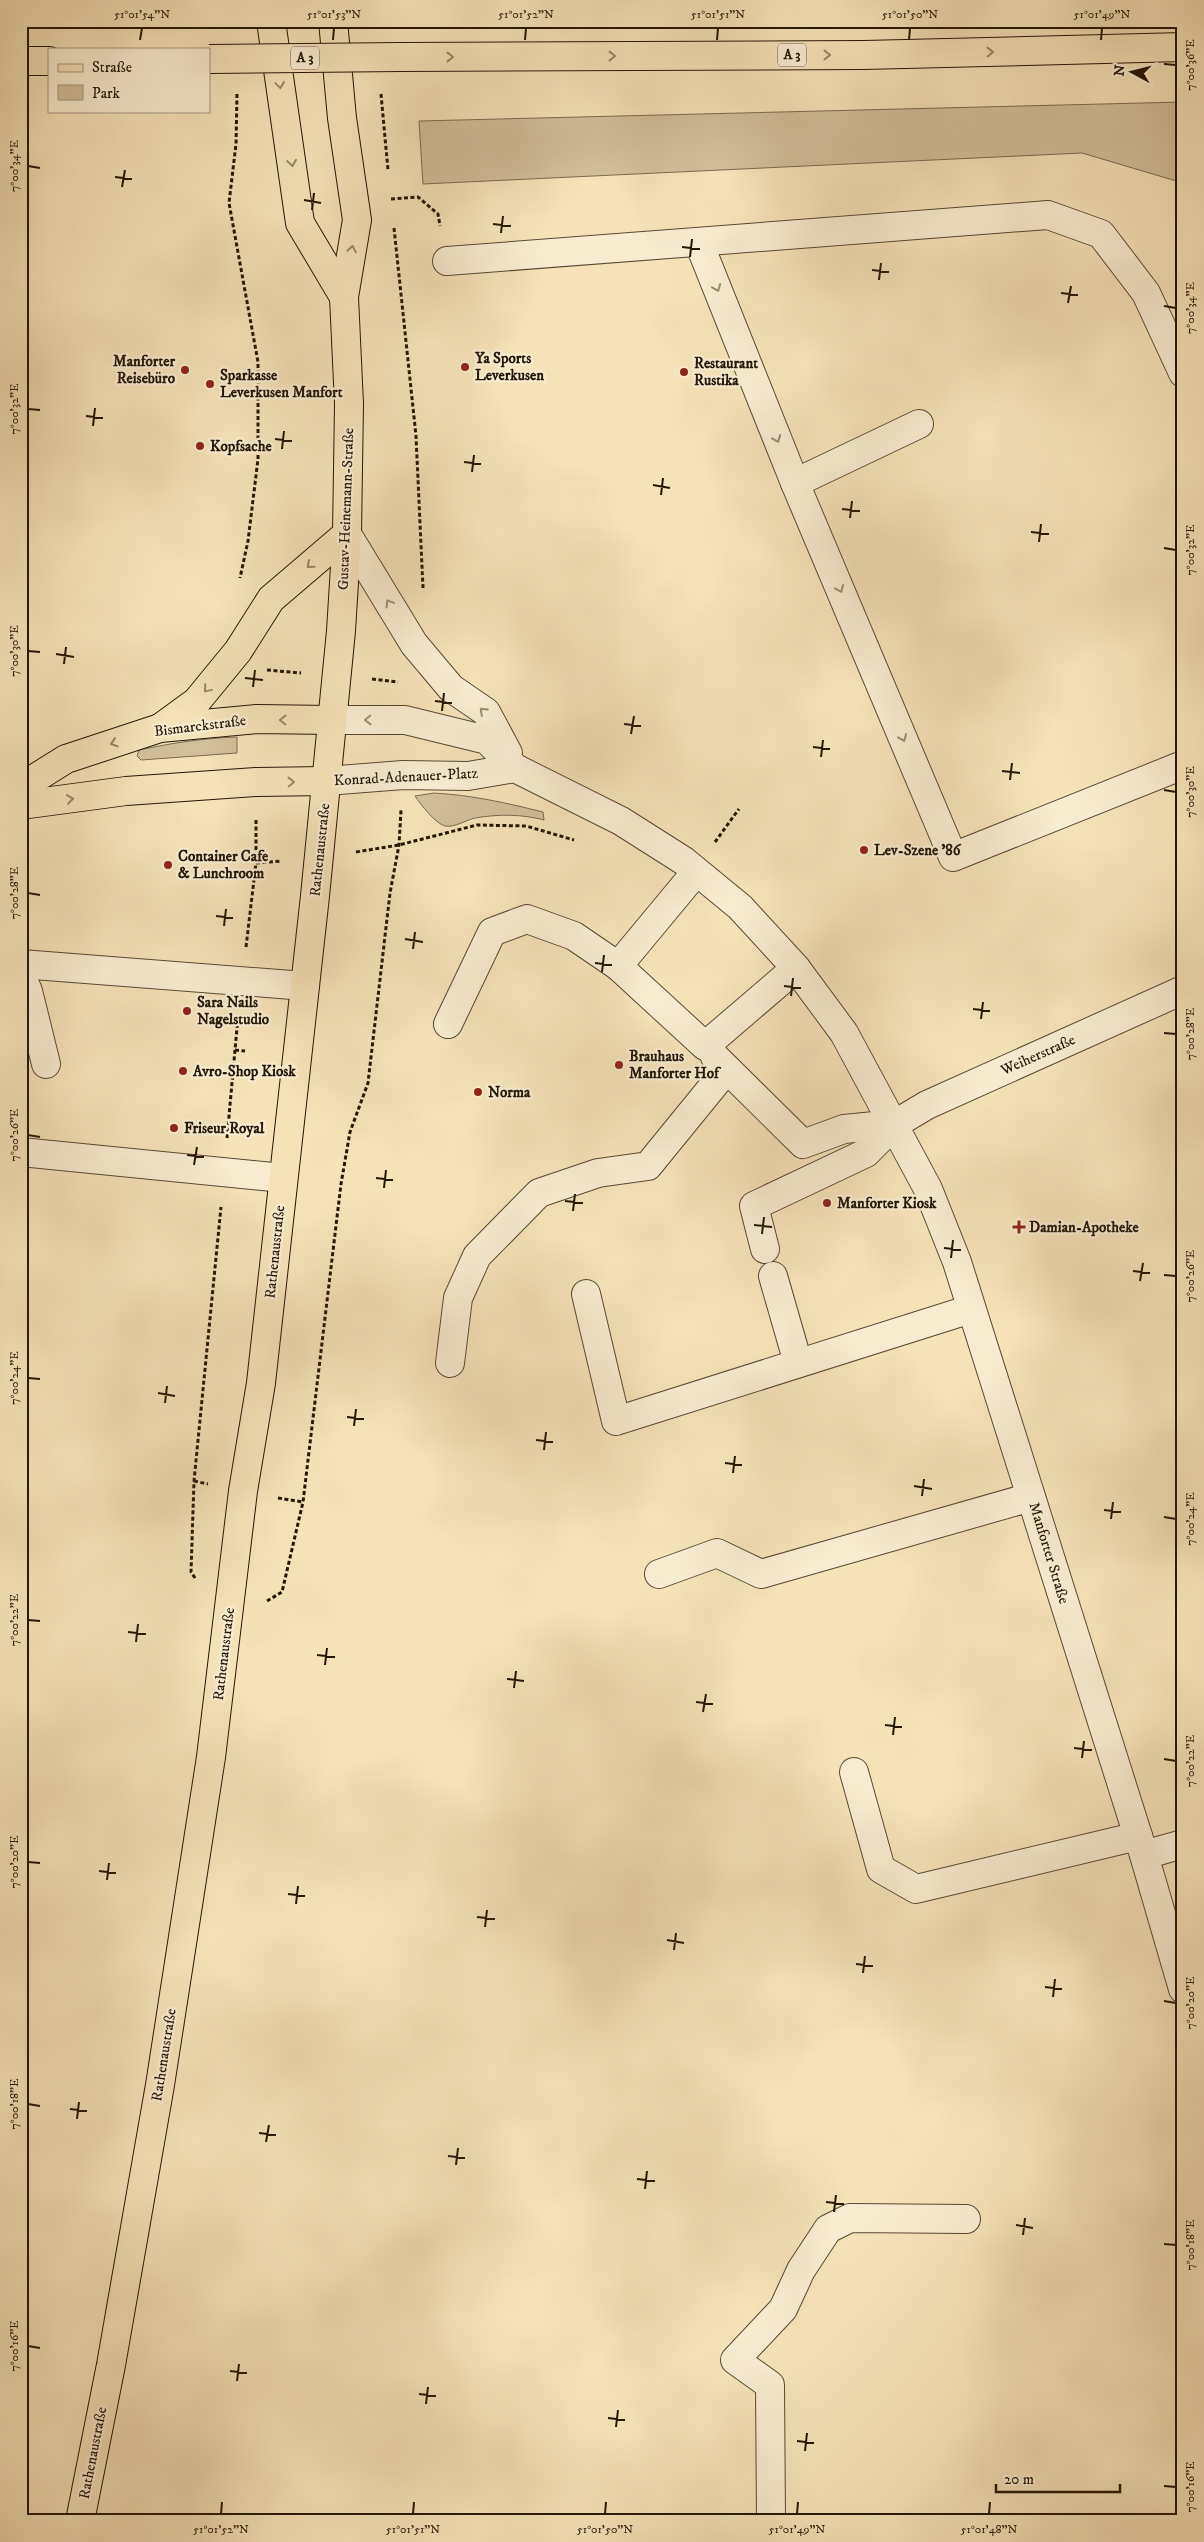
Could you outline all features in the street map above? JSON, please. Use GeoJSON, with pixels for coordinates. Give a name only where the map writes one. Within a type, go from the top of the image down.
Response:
{"type":"FeatureCollection","features":[{"type":"Feature","properties":{"kind":"main road","name":"Gustav-Heinemann-Straße"},"geometry":{"type":"LineString","coordinates":[[271,21],[300,223],[344,297]]}},
{"type":"Feature","properties":{"kind":"main road","name":"Gustav-Heinemann-Straße"},"geometry":{"type":"LineString","coordinates":[[326,782],[347,534],[349,404],[344,297],[357,220],[342,118],[333,21]]}},
{"type":"Feature","properties":{"kind":"main road","name":"A 3"},"geometry":{"type":"LineString","coordinates":[[210,59],[864,55],[1183,47]]}},
{"type":"Feature","properties":{"kind":"main road"},"geometry":{"type":"LineString","coordinates":[[21,61],[48,61]]}},
{"type":"Feature","properties":{"kind":"main road"},"geometry":{"type":"LineString","coordinates":[[160,728],[197,701],[238,651],[272,599],[347,534]]}},
{"type":"Feature","properties":{"kind":"main road","name":"Bismarckstraße"},"geometry":{"type":"LineString","coordinates":[[21,788],[66,759],[160,728],[257,719],[332,720]]}},
{"type":"Feature","properties":{"kind":"main road"},"geometry":{"type":"LineString","coordinates":[[21,805],[126,791],[256,782],[326,782]]}},
{"type":"Feature","properties":{"kind":"main road","name":"Rathenaustraße"},"geometry":{"type":"LineString","coordinates":[[80,2521],[111,2365],[160,2085],[212,1758],[243,1491],[261,1383],[306,986],[326,782]]}},
{"type":"Feature","properties":{"kind":"street"},"geometry":{"type":"LineString","coordinates":[[447,261],[1048,215],[1101,234],[1146,293],[1183,373]]}},
{"type":"Feature","properties":{"kind":"street"},"geometry":{"type":"LineString","coordinates":[[699,243],[794,483],[953,857],[1183,765]]}},
{"type":"Feature","properties":{"kind":"street"},"geometry":{"type":"LineString","coordinates":[[794,483],[919,424]]}},
{"type":"Feature","properties":{"kind":"street"},"geometry":{"type":"LineString","coordinates":[[347,534],[414,644],[451,688],[486,712],[516,768]]}},
{"type":"Feature","properties":{"kind":"street"},"geometry":{"type":"LineString","coordinates":[[332,720],[404,720],[487,740],[516,768],[621,821],[684,861],[740,907],[796,968],[844,1033],[895,1124]]}},
{"type":"Feature","properties":{"kind":"street","name":"Konrad-Adenauer-Platz"},"geometry":{"type":"LineString","coordinates":[[326,782],[403,775],[468,776],[516,768]]}},
{"type":"Feature","properties":{"kind":"street"},"geometry":{"type":"LineString","coordinates":[[618,966],[696,872]]}},
{"type":"Feature","properties":{"kind":"street"},"geometry":{"type":"LineString","coordinates":[[448,1024],[492,932],[527,920],[574,936],[618,966],[705,1046],[802,1144],[844,1129],[895,1124]]}},
{"type":"Feature","properties":{"kind":"street"},"geometry":{"type":"LineString","coordinates":[[21,964],[306,986]]}},
{"type":"Feature","properties":{"kind":"street"},"geometry":{"type":"LineString","coordinates":[[705,1046],[796,968]]}},
{"type":"Feature","properties":{"kind":"street"},"geometry":{"type":"LineString","coordinates":[[21,975],[28,991],[46,1064]]}},
{"type":"Feature","properties":{"kind":"street","name":"Weiherstraße"},"geometry":{"type":"LineString","coordinates":[[895,1124],[927,1106],[1183,990]]}},
{"type":"Feature","properties":{"kind":"street"},"geometry":{"type":"LineString","coordinates":[[450,1363],[458,1298],[477,1256],[539,1193],[598,1173],[648,1166],[727,1069]]}},
{"type":"Feature","properties":{"kind":"street"},"geometry":{"type":"LineString","coordinates":[[766,1249],[754,1206],[866,1153],[895,1124]]}},
{"type":"Feature","properties":{"kind":"street","name":"Manforter Straße"},"geometry":{"type":"LineString","coordinates":[[895,1124],[928,1189],[957,1262],[1141,1845],[1183,1989]]}},
{"type":"Feature","properties":{"kind":"street"},"geometry":{"type":"LineString","coordinates":[[21,1152],[283,1178]]}},
{"type":"Feature","properties":{"kind":"street"},"geometry":{"type":"LineString","coordinates":[[773,1276],[798,1364]]}},
{"type":"Feature","properties":{"kind":"street"},"geometry":{"type":"LineString","coordinates":[[586,1294],[616,1421],[971,1309]]}},
{"type":"Feature","properties":{"kind":"street"},"geometry":{"type":"LineString","coordinates":[[659,1574],[717,1553],[761,1574],[1031,1497]]}},
{"type":"Feature","properties":{"kind":"street"},"geometry":{"type":"LineString","coordinates":[[854,1772],[881,1869],[916,1889],[1141,1845],[1183,1844]]}},
{"type":"Feature","properties":{"kind":"street"},"geometry":{"type":"LineString","coordinates":[[771,2521],[770,2385],[735,2360],[783,2309],[800,2270],[828,2229],[850,2218],[966,2219]]}},
{"type":"Feature","properties":{"kind":"path"},"geometry":{"type":"LineString","coordinates":[[237,90],[236,144],[229,203],[258,362],[258,459],[248,541],[239,581]]}},
{"type":"Feature","properties":{"kind":"path"},"geometry":{"type":"LineString","coordinates":[[381,90],[389,179]]}},
{"type":"Feature","properties":{"kind":"path"},"geometry":{"type":"LineString","coordinates":[[390,189],[392,209]]}},
{"type":"Feature","properties":{"kind":"path"},"geometry":{"type":"LineString","coordinates":[[391,199],[418,197],[438,214],[447,261]]}},
{"type":"Feature","properties":{"kind":"path"},"geometry":{"type":"LineString","coordinates":[[393,219],[416,436],[424,594]]}},
{"type":"Feature","properties":{"kind":"path"},"geometry":{"type":"LineString","coordinates":[[196,1579],[191,1572],[194,1481],[235,1050],[256,863],[256,782]]}},
{"type":"Feature","properties":{"kind":"path"},"geometry":{"type":"LineString","coordinates":[[726,824],[739,809]]}},
{"type":"Feature","properties":{"kind":"path"},"geometry":{"type":"LineString","coordinates":[[227,1623],[282,1592],[303,1502],[339,1198],[350,1132],[368,1084],[390,892],[400,845],[477,825],[526,826],[577,841]]}},
{"type":"Feature","properties":{"kind":"path"},"geometry":{"type":"LineString","coordinates":[[235,1050],[245,1051]]}},
{"type":"Feature","properties":{"kind":"path"},"geometry":{"type":"LineString","coordinates":[[228,1130],[239,1131]]}},
{"type":"Feature","properties":{"kind":"path"},"geometry":{"type":"LineString","coordinates":[[339,1198],[344,1199]]}},
{"type":"Feature","properties":{"kind":"path"},"geometry":{"type":"LineString","coordinates":[[331,1264],[337,1264]]}},
{"type":"Feature","properties":{"kind":"green space"},"geometry":{"type":"Polygon","coordinates":[[[1183,102],[1183,183],[1082,153],[423,184],[419,121],[1183,102]]]}},
{"type":"Feature","properties":{"kind":"green space"},"geometry":{"type":"Polygon","coordinates":[[[237,737],[237,753],[141,760],[137,756],[139,750],[151,747],[237,737]]]}},
{"type":"Feature","properties":{"kind":"green space"},"geometry":{"type":"Polygon","coordinates":[[[434,793],[475,798],[543,812],[544,820],[510,815],[493,816],[475,818],[456,825],[445,826],[424,809],[415,796],[434,793]]]}},
{"type":"Feature","properties":{"kind":"place","name":"Ya Sports Leverkusen"},"geometry":{"type":"Point","coordinates":[465,367]}},
{"type":"Feature","properties":{"kind":"place","name":"Manforter Reisebüro"},"geometry":{"type":"Point","coordinates":[185,370]}},
{"type":"Feature","properties":{"kind":"place","name":"Restaurant Rustika"},"geometry":{"type":"Point","coordinates":[684,372]}},
{"type":"Feature","properties":{"kind":"place","name":"Sparkasse Leverkusen Manfort"},"geometry":{"type":"Point","coordinates":[210,384]}},
{"type":"Feature","properties":{"kind":"place","name":"Kopfsache"},"geometry":{"type":"Point","coordinates":[200,446]}},
{"type":"Feature","properties":{"kind":"place","name":"Lev-Szene '86"},"geometry":{"type":"Point","coordinates":[864,850]}},
{"type":"Feature","properties":{"kind":"place","name":"Container Cafe & Lunchroom"},"geometry":{"type":"Point","coordinates":[168,865]}},
{"type":"Feature","properties":{"kind":"place","name":"Sara Nails Nagelstudio"},"geometry":{"type":"Point","coordinates":[187,1011]}},
{"type":"Feature","properties":{"kind":"place","name":"Brauhaus Manforter Hof"},"geometry":{"type":"Point","coordinates":[619,1065]}},
{"type":"Feature","properties":{"kind":"place","name":"Avro-Shop Kiosk"},"geometry":{"type":"Point","coordinates":[183,1071]}},
{"type":"Feature","properties":{"kind":"place","name":"Norma"},"geometry":{"type":"Point","coordinates":[478,1092]}},
{"type":"Feature","properties":{"kind":"place","name":"Friseur Royal"},"geometry":{"type":"Point","coordinates":[174,1128]}},
{"type":"Feature","properties":{"kind":"place","name":"Manforter Kiosk"},"geometry":{"type":"Point","coordinates":[827,1203]}},
{"type":"Feature","properties":{"kind":"place","name":"Damian-Apotheke"},"geometry":{"type":"Point","coordinates":[1019,1227]}}]}
